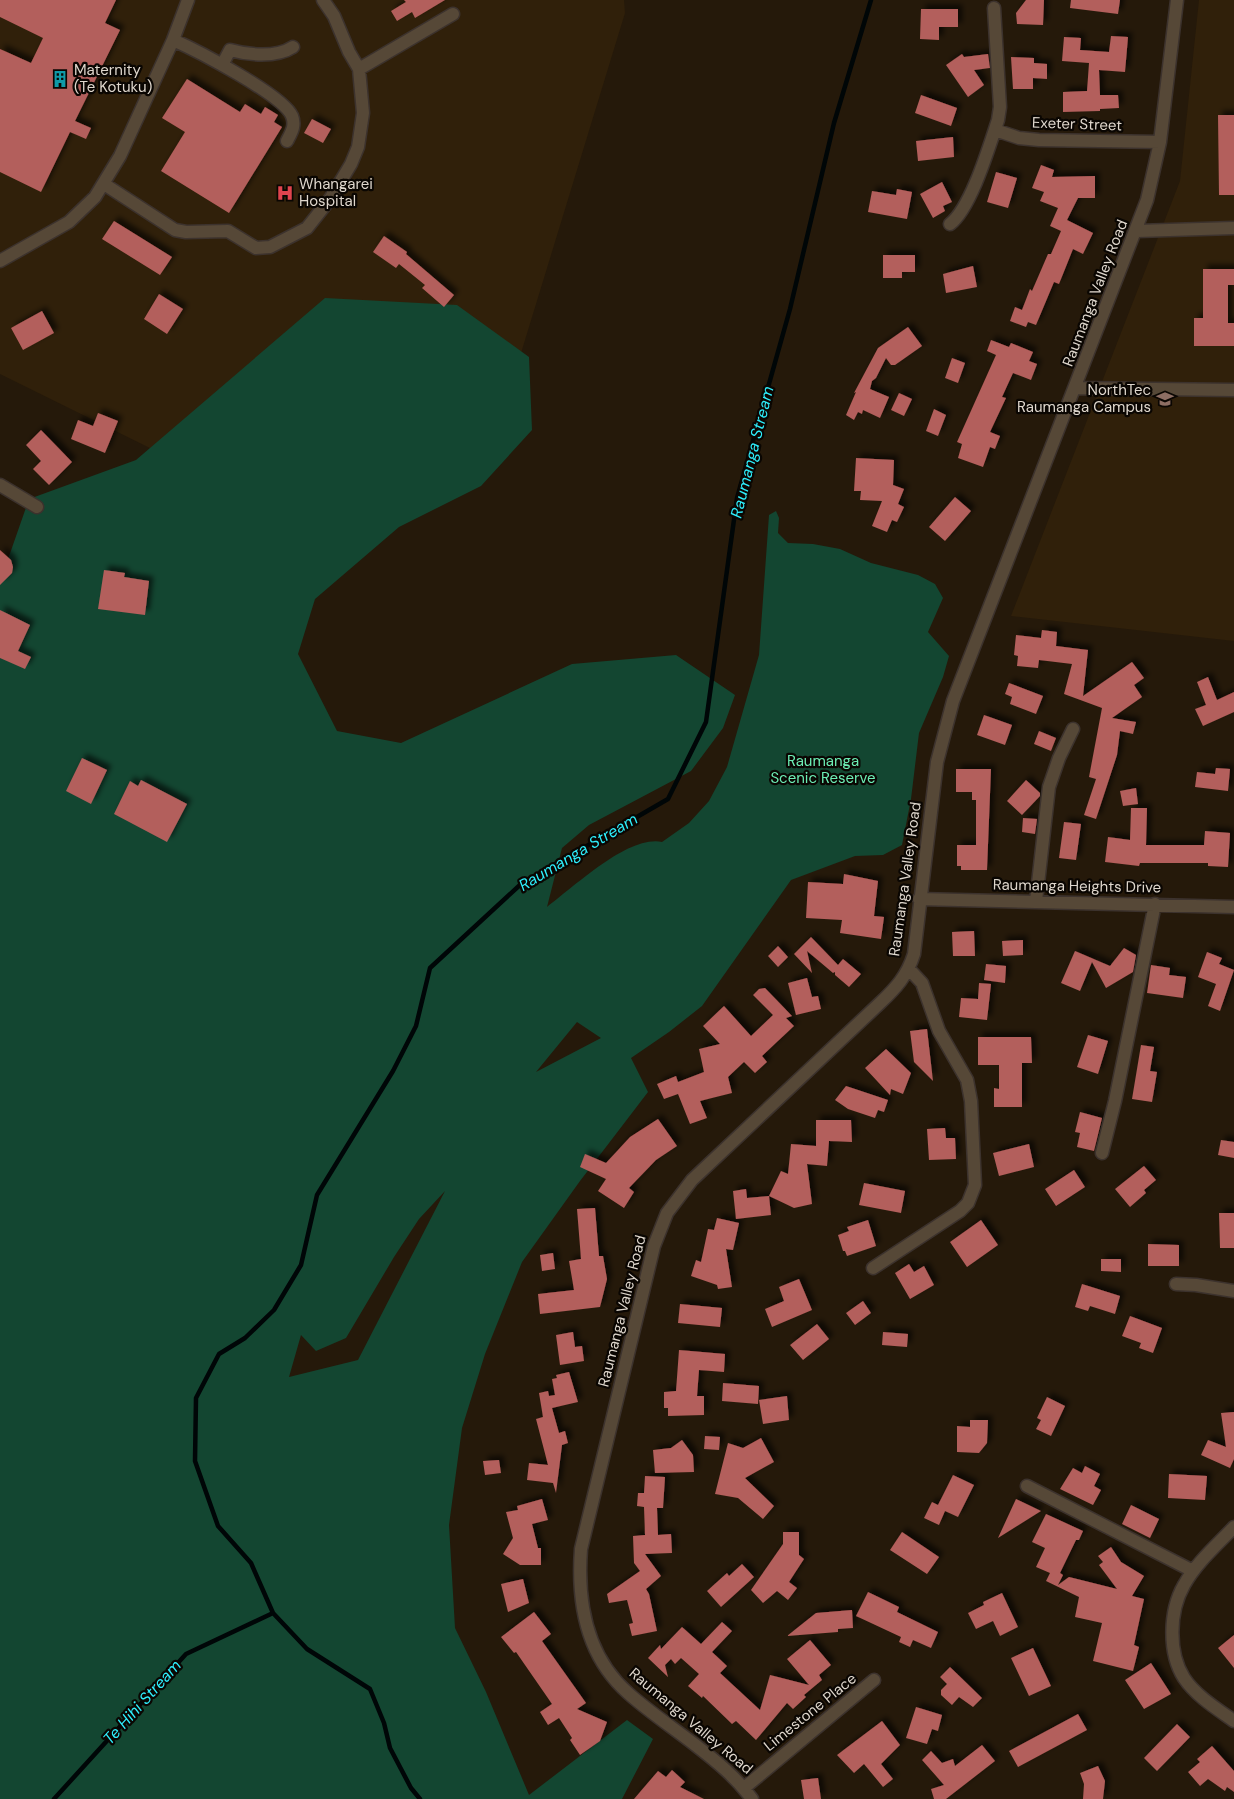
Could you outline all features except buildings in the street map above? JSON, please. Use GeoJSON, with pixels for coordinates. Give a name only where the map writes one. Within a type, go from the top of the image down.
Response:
{"type":"FeatureCollection","features":[{"type":"Feature","properties":{"kind":"street"},"geometry":{"type":"LineString","coordinates":[[0,261],[69,222],[87,206],[104,184],[120,156],[173,40],[188,0]]}},
{"type":"Feature","properties":{"kind":"street"},"geometry":{"type":"LineString","coordinates":[[104,184],[175,230],[186,232],[228,231],[256,248],[270,247],[297,235],[314,222],[351,164],[358,147],[363,113],[359,69],[349,52],[334,16],[323,0]]}},
{"type":"Feature","properties":{"kind":"street","name":"Raumanga Valley Road"},"geometry":{"type":"LineString","coordinates":[[752,1799],[722,1766],[627,1692],[608,1671],[594,1646],[583,1619],[579,1577],[582,1549],[649,1263],[667,1213],[692,1180],[880,1003],[909,969],[914,954],[919,899],[937,762],[945,727],[963,675],[1137,231],[1147,200],[1160,142],[1177,0]]}},
{"type":"Feature","properties":{"kind":"street"},"geometry":{"type":"LineString","coordinates":[[950,224],[960,216],[966,202],[995,130],[1000,107],[994,8]]}},
{"type":"Feature","properties":{"kind":"street"},"geometry":{"type":"LineString","coordinates":[[359,69],[453,14]]}},
{"type":"Feature","properties":{"kind":"street"},"geometry":{"type":"LineString","coordinates":[[173,40],[222,65],[286,107],[294,122],[293,130],[286,141]]}},
{"type":"Feature","properties":{"kind":"street"},"geometry":{"type":"LineString","coordinates":[[222,65],[230,50],[249,54],[283,52],[293,47]]}},
{"type":"Feature","properties":{"kind":"street","name":"Exeter Street"},"geometry":{"type":"LineString","coordinates":[[995,130],[1039,140],[1160,142]]}},
{"type":"Feature","properties":{"kind":"street"},"geometry":{"type":"LineString","coordinates":[[1137,231],[1234,228]]}},
{"type":"Feature","properties":{"kind":"street"},"geometry":{"type":"LineString","coordinates":[[1075,388],[1234,390]]}},
{"type":"Feature","properties":{"kind":"street"},"geometry":{"type":"LineString","coordinates":[[0,485],[36,507]]}},
{"type":"Feature","properties":{"kind":"street"},"geometry":{"type":"LineString","coordinates":[[1036,901],[1049,787],[1059,758],[1073,729]]}},
{"type":"Feature","properties":{"kind":"street","name":"Raumanga Heights Drive"},"geometry":{"type":"LineString","coordinates":[[919,899],[1234,907]]}},
{"type":"Feature","properties":{"kind":"street"},"geometry":{"type":"LineString","coordinates":[[1102,1153],[1115,1101],[1155,904]]}},
{"type":"Feature","properties":{"kind":"street"},"geometry":{"type":"LineString","coordinates":[[873,1268],[960,1211],[968,1203],[975,1185],[971,1101],[967,1080],[936,1023],[922,983],[909,969]]}},
{"type":"Feature","properties":{"kind":"street"},"geometry":{"type":"LineString","coordinates":[[1176,1284],[1234,1291]]}},
{"type":"Feature","properties":{"kind":"street"},"geometry":{"type":"LineString","coordinates":[[1027,1486],[1193,1571]]}},
{"type":"Feature","properties":{"kind":"street"},"geometry":{"type":"LineString","coordinates":[[1232,1716],[1192,1688],[1184,1678],[1176,1661],[1172,1625],[1183,1586],[1193,1571],[1234,1527]]}},
{"type":"Feature","properties":{"kind":"street","name":"Limestone Place"},"geometry":{"type":"LineString","coordinates":[[744,1788],[874,1680]]}},
{"type":"Feature","properties":{"kind":"shaded area","name":"Whangarei Hospital"},"geometry":{"type":"Polygon","coordinates":[[[0,0],[624,0],[625,13],[514,376],[154,450],[0,374],[0,0]]]}},
{"type":"Feature","properties":{"kind":"shaded area","name":"NorthTec Raumanga Campus"},"geometry":{"type":"Polygon","coordinates":[[[1199,0],[1234,0],[1234,641],[1011,616],[1180,181],[1199,0]]]}},
{"type":"Feature","properties":{"kind":"green space","name":"Raumanga Scenic Reserve"},"geometry":{"type":"Polygon","coordinates":[[[325,298],[457,305],[529,357],[532,430],[481,486],[399,527],[315,599],[298,654],[337,731],[401,743],[572,664],[676,655],[735,695],[723,728],[691,771],[589,825],[562,848],[547,907],[602,864],[618,854],[633,846],[648,842],[662,842],[689,823],[709,801],[727,767],[759,655],[769,515],[776,511],[779,518],[778,533],[788,543],[813,544],[840,549],[871,563],[918,575],[935,584],[943,598],[928,632],[949,656],[943,677],[919,733],[911,799],[902,845],[883,855],[855,856],[791,880],[702,1006],[631,1058],[648,1092],[580,1181],[522,1262],[485,1354],[462,1428],[449,1525],[455,1628],[486,1692],[529,1795],[627,1720],[653,1739],[622,1799],[0,1799],[0,582],[29,499],[136,460],[325,298]],[[577,1022],[536,1072],[601,1038],[577,1022]],[[445,1191],[419,1219],[346,1338],[316,1351],[301,1335],[289,1377],[358,1360],[445,1191]]]}},
{"type":"Feature","properties":{"kind":"waterway","name":"Raumanga Stream"},"geometry":{"type":"LineString","coordinates":[[420,1799],[411,1788],[390,1748],[384,1723],[370,1689],[307,1649],[273,1613],[251,1563],[218,1526],[195,1461],[196,1398],[219,1354],[245,1338],[274,1310],[301,1265],[317,1195],[393,1071],[416,1026],[430,968],[521,884],[668,799],[706,722],[737,498],[790,309],[834,123],[871,0]]}},
{"type":"Feature","properties":{"kind":"waterway","name":"Te Hihi Stream"},"geometry":{"type":"LineString","coordinates":[[54,1799],[186,1654],[273,1613]]}},
{"type":"Feature","properties":{"kind":"place","name":"Maternity (Te Kotuku)"},"geometry":{"type":"Point","coordinates":[60,79]}},
{"type":"Feature","properties":{"kind":"place","name":"Whangarei Hospital"},"geometry":{"type":"Point","coordinates":[285,193]}},
{"type":"Feature","properties":{"kind":"place","name":"NorthTec Raumanga Campus"},"geometry":{"type":"Point","coordinates":[1165,399]}}]}
